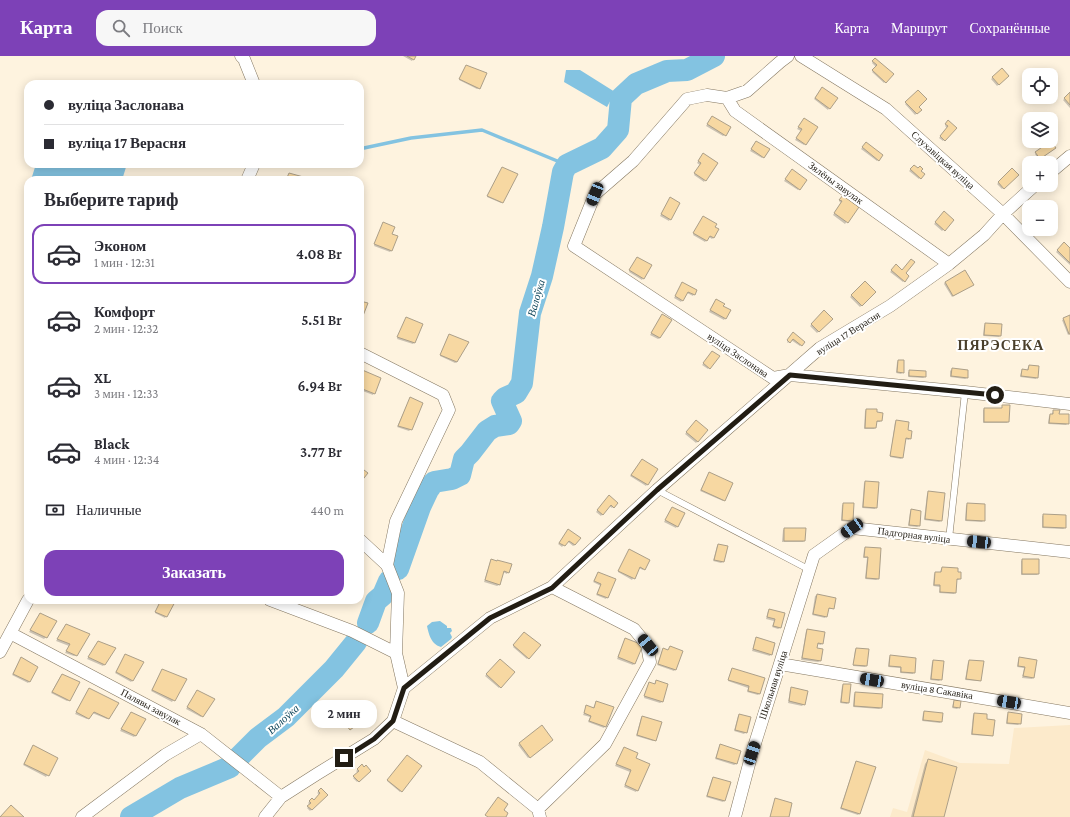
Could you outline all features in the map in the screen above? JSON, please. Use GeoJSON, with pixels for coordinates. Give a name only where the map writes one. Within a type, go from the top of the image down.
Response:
{"type":"FeatureCollection","features":[{"type":"Feature","properties":{"kind":"street"},"geometry":{"type":"LineString","coordinates":[[241,56],[252,80]]}},
{"type":"Feature","properties":{"kind":"street"},"geometry":{"type":"LineString","coordinates":[[727,98],[747,91],[788,56]]}},
{"type":"Feature","properties":{"kind":"street","name":"Слухавіцкая вуліца"},"geometry":{"type":"LineString","coordinates":[[801,56],[886,109],[1003,214],[1070,282]]}},
{"type":"Feature","properties":{"kind":"street","name":"вуліца Заслонава"},"geometry":{"type":"LineString","coordinates":[[727,98],[707,95],[687,99],[633,161],[595,194],[574,246],[773,378],[790,375],[1070,404]]}},
{"type":"Feature","properties":{"kind":"street","name":"Зялёны завулак"},"geometry":{"type":"LineString","coordinates":[[727,98],[735,111],[949,264]]}},
{"type":"Feature","properties":{"kind":"street"},"geometry":{"type":"LineString","coordinates":[[1058,166],[1070,156]]}},
{"type":"Feature","properties":{"kind":"street","name":"вуліца 17 Верасня"},"geometry":{"type":"LineString","coordinates":[[404,688],[490,618],[552,588],[657,490],[820,348],[890,306],[949,264],[984,235],[1003,214],[1027,192]]}},
{"type":"Feature","properties":{"kind":"street"},"geometry":{"type":"LineString","coordinates":[[364,355],[443,395],[449,410],[396,521],[387,565]]}},
{"type":"Feature","properties":{"kind":"street","name":"Падгорная вуліца"},"geometry":{"type":"LineString","coordinates":[[814,554],[852,528],[1070,552]]}},
{"type":"Feature","properties":{"kind":"street"},"geometry":{"type":"LineString","coordinates":[[265,817],[281,797],[374,739],[393,721],[404,688],[396,653],[398,592],[387,565],[364,544]]}},
{"type":"Feature","properties":{"kind":"street","name":"Школьная вуліца"},"geometry":{"type":"LineString","coordinates":[[735,817],[752,753],[814,554]]}},
{"type":"Feature","properties":{"kind":"street"},"geometry":{"type":"LineString","coordinates":[[393,721],[480,762],[539,813],[605,744],[650,662],[648,645],[634,629],[552,588]]}},
{"type":"Feature","properties":{"kind":"street"},"geometry":{"type":"LineString","coordinates":[[0,652],[26,604]]}},
{"type":"Feature","properties":{"kind":"street"},"geometry":{"type":"LineString","coordinates":[[281,604],[352,631],[396,653]]}},
{"type":"Feature","properties":{"kind":"street","name":"Палявы завулак"},"geometry":{"type":"LineString","coordinates":[[10,633],[201,734],[281,797]]}},
{"type":"Feature","properties":{"kind":"street","name":"вуліца 8 Сакавіка"},"geometry":{"type":"LineString","coordinates":[[780,664],[1070,713]]}},
{"type":"Feature","properties":{"kind":"street"},"geometry":{"type":"LineString","coordinates":[[82,817],[165,755],[201,734]]}},
{"type":"Feature","properties":{"kind":"lane"},"geometry":{"type":"LineString","coordinates":[[949,539],[965,392]]}},
{"type":"Feature","properties":{"kind":"lane"},"geometry":{"type":"LineString","coordinates":[[657,490],[810,570]]}},
{"type":"Feature","properties":{"kind":"shaded area"},"geometry":{"type":"Polygon","coordinates":[[[1070,725],[1070,817],[890,817],[893,808],[907,812],[925,750],[960,763],[1009,764],[1014,728],[1070,725]]]}},
{"type":"Feature","properties":{"kind":"water"},"geometry":{"type":"Polygon","coordinates":[[[566,70],[580,70],[615,92],[607,107],[564,82],[566,70]]]}},
{"type":"Feature","properties":{"kind":"water"},"geometry":{"type":"Polygon","coordinates":[[[35,168],[126,168],[123,176],[32,176],[35,168]]]}},
{"type":"Feature","properties":{"kind":"water"},"geometry":{"type":"Polygon","coordinates":[[[440,621],[447,626],[447,628],[451,628],[452,631],[450,633],[452,637],[451,639],[441,647],[436,645],[429,635],[427,626],[432,622],[440,621]]]}},
{"type":"Feature","properties":{"kind":"building"},"geometry":{"type":"Polygon","coordinates":[[[407,56],[416,56],[414,60],[407,56]]]}},
{"type":"Feature","properties":{"kind":"building"},"geometry":{"type":"Polygon","coordinates":[[[875,58],[894,74],[886,83],[872,70],[877,65],[872,61],[875,58]]]}},
{"type":"Feature","properties":{"kind":"building"},"geometry":{"type":"Polygon","coordinates":[[[466,65],[487,73],[480,89],[459,79],[466,65]]]}},
{"type":"Feature","properties":{"kind":"building"},"geometry":{"type":"Polygon","coordinates":[[[1002,68],[1009,76],[999,85],[992,77],[1002,68]]]}},
{"type":"Feature","properties":{"kind":"building"},"geometry":{"type":"Polygon","coordinates":[[[822,87],[838,98],[830,109],[815,98],[822,87]]]}},
{"type":"Feature","properties":{"kind":"building"},"geometry":{"type":"Polygon","coordinates":[[[918,90],[927,99],[919,107],[922,110],[917,114],[905,102],[918,90]]]}},
{"type":"Feature","properties":{"kind":"building"},"geometry":{"type":"Polygon","coordinates":[[[1070,92],[1070,105],[1064,98],[1070,92]]]}},
{"type":"Feature","properties":{"kind":"building"},"geometry":{"type":"Polygon","coordinates":[[[712,116],[731,127],[726,136],[707,124],[712,116]]]}},
{"type":"Feature","properties":{"kind":"building"},"geometry":{"type":"Polygon","coordinates":[[[804,118],[818,127],[806,145],[796,138],[802,129],[798,127],[804,118]]]}},
{"type":"Feature","properties":{"kind":"building"},"geometry":{"type":"Polygon","coordinates":[[[948,120],[957,128],[945,141],[940,136],[948,126],[945,124],[948,120]]]}},
{"type":"Feature","properties":{"kind":"building"},"geometry":{"type":"Polygon","coordinates":[[[756,141],[770,149],[764,158],[751,149],[756,141]]]}},
{"type":"Feature","properties":{"kind":"building"},"geometry":{"type":"Polygon","coordinates":[[[866,142],[883,155],[879,161],[862,147],[866,142]]]}},
{"type":"Feature","properties":{"kind":"building"},"geometry":{"type":"Polygon","coordinates":[[[1041,148],[1056,148],[1044,156],[1038,156],[1035,152],[1041,148]]]}},
{"type":"Feature","properties":{"kind":"building"},"geometry":{"type":"Polygon","coordinates":[[[703,153],[718,163],[706,181],[694,173],[701,163],[698,161],[703,153]]]}},
{"type":"Feature","properties":{"kind":"building"},"geometry":{"type":"Polygon","coordinates":[[[914,165],[918,168],[920,166],[923,169],[921,171],[925,174],[921,179],[910,169],[914,165]]]}},
{"type":"Feature","properties":{"kind":"building"},"geometry":{"type":"Polygon","coordinates":[[[502,167],[518,174],[503,203],[487,196],[502,167]]]}},
{"type":"Feature","properties":{"kind":"building"},"geometry":{"type":"Polygon","coordinates":[[[1012,168],[1019,175],[1004,189],[998,182],[1012,168]]]}},
{"type":"Feature","properties":{"kind":"building"},"geometry":{"type":"Polygon","coordinates":[[[792,169],[807,180],[800,190],[785,179],[792,169]]]}},
{"type":"Feature","properties":{"kind":"building"},"geometry":{"type":"Polygon","coordinates":[[[289,173],[300,176],[288,176],[289,173]]]}},
{"type":"Feature","properties":{"kind":"building"},"geometry":{"type":"Polygon","coordinates":[[[843,195],[859,207],[848,223],[834,213],[842,201],[839,200],[843,195]]]}},
{"type":"Feature","properties":{"kind":"building"},"geometry":{"type":"Polygon","coordinates":[[[670,197],[680,203],[671,220],[661,214],[670,197]]]}},
{"type":"Feature","properties":{"kind":"building"},"geometry":{"type":"Polygon","coordinates":[[[944,211],[954,220],[945,231],[935,222],[944,211]]]}},
{"type":"Feature","properties":{"kind":"building"},"geometry":{"type":"Polygon","coordinates":[[[703,216],[717,224],[715,227],[719,229],[714,238],[710,236],[707,241],[693,233],[703,216]]]}},
{"type":"Feature","properties":{"kind":"building"},"geometry":{"type":"Polygon","coordinates":[[[383,222],[395,227],[392,234],[398,236],[392,251],[374,244],[383,222]]]}},
{"type":"Feature","properties":{"kind":"building"},"geometry":{"type":"Polygon","coordinates":[[[1064,242],[1070,248],[1070,263],[1057,250],[1064,242]]]}},
{"type":"Feature","properties":{"kind":"building"},"geometry":{"type":"Polygon","coordinates":[[[637,257],[652,265],[644,279],[629,270],[637,257]]]}},
{"type":"Feature","properties":{"kind":"building"},"geometry":{"type":"Polygon","coordinates":[[[911,259],[915,262],[906,273],[909,276],[905,282],[891,270],[896,264],[902,270],[911,259]]]}},
{"type":"Feature","properties":{"kind":"building"},"geometry":{"type":"Polygon","coordinates":[[[965,270],[974,285],[953,296],[945,282],[965,270]]]}},
{"type":"Feature","properties":{"kind":"building"},"geometry":{"type":"Polygon","coordinates":[[[865,281],[876,292],[862,306],[851,295],[865,281]]]}},
{"type":"Feature","properties":{"kind":"building"},"geometry":{"type":"Polygon","coordinates":[[[682,282],[697,290],[695,295],[688,292],[683,301],[675,296],[682,282]]]}},
{"type":"Feature","properties":{"kind":"building"},"geometry":{"type":"Polygon","coordinates":[[[716,299],[725,304],[723,306],[731,310],[726,319],[710,310],[716,299]]]}},
{"type":"Feature","properties":{"kind":"building"},"geometry":{"type":"Polygon","coordinates":[[[364,302],[368,303],[364,313],[364,302]]]}},
{"type":"Feature","properties":{"kind":"building"},"geometry":{"type":"Polygon","coordinates":[[[824,310],[833,319],[819,332],[811,324],[824,310]]]}},
{"type":"Feature","properties":{"kind":"building"},"geometry":{"type":"Polygon","coordinates":[[[662,314],[672,320],[660,338],[651,333],[662,314]]]}},
{"type":"Feature","properties":{"kind":"building"},"geometry":{"type":"Polygon","coordinates":[[[1070,315],[1070,334],[1069,334],[1063,318],[1070,315]]]}},
{"type":"Feature","properties":{"kind":"building"},"geometry":{"type":"Polygon","coordinates":[[[406,317],[423,324],[415,343],[397,337],[406,317]]]}},
{"type":"Feature","properties":{"kind":"building"},"geometry":{"type":"Polygon","coordinates":[[[985,323],[1002,324],[1001,336],[984,335],[985,323]]]}},
{"type":"Feature","properties":{"kind":"building"},"geometry":{"type":"Polygon","coordinates":[[[793,332],[805,342],[802,346],[793,339],[790,343],[787,340],[793,332]]]}},
{"type":"Feature","properties":{"kind":"building"},"geometry":{"type":"Polygon","coordinates":[[[449,334],[469,342],[457,362],[440,355],[449,334]]]}},
{"type":"Feature","properties":{"kind":"building"},"geometry":{"type":"Polygon","coordinates":[[[712,351],[720,356],[710,369],[703,363],[712,351]]]}},
{"type":"Feature","properties":{"kind":"building"},"geometry":{"type":"Polygon","coordinates":[[[898,360],[904,360],[904,373],[897,372],[898,360]]]}},
{"type":"Feature","properties":{"kind":"building"},"geometry":{"type":"Polygon","coordinates":[[[1029,365],[1039,366],[1038,378],[1021,376],[1022,369],[1028,370],[1029,365]]]}},
{"type":"Feature","properties":{"kind":"building"},"geometry":{"type":"Polygon","coordinates":[[[952,368],[968,370],[968,378],[951,376],[952,368]]]}},
{"type":"Feature","properties":{"kind":"building"},"geometry":{"type":"Polygon","coordinates":[[[909,370],[926,371],[926,377],[909,376],[909,370]]]}},
{"type":"Feature","properties":{"kind":"building"},"geometry":{"type":"Polygon","coordinates":[[[364,371],[381,378],[375,394],[364,390],[364,371]]]}},
{"type":"Feature","properties":{"kind":"building"},"geometry":{"type":"Polygon","coordinates":[[[410,397],[423,403],[412,430],[398,426],[410,397]]]}},
{"type":"Feature","properties":{"kind":"building"},"geometry":{"type":"Polygon","coordinates":[[[1002,405],[1010,405],[1009,422],[984,422],[984,408],[1002,408],[1002,405]]]}},
{"type":"Feature","properties":{"kind":"building"},"geometry":{"type":"Polygon","coordinates":[[[866,409],[877,409],[877,412],[883,413],[882,421],[877,421],[876,428],[865,428],[866,409]]]}},
{"type":"Feature","properties":{"kind":"building"},"geometry":{"type":"Polygon","coordinates":[[[1053,410],[1060,410],[1059,414],[1069,414],[1069,424],[1049,423],[1050,414],[1053,414],[1053,410]]]}},
{"type":"Feature","properties":{"kind":"building"},"geometry":{"type":"Polygon","coordinates":[[[696,420],[708,430],[698,442],[686,432],[696,420]]]}},
{"type":"Feature","properties":{"kind":"building"},"geometry":{"type":"Polygon","coordinates":[[[896,420],[909,422],[908,430],[912,431],[911,439],[906,438],[903,458],[890,456],[896,420]]]}},
{"type":"Feature","properties":{"kind":"building"},"geometry":{"type":"Polygon","coordinates":[[[642,459],[658,469],[648,485],[631,475],[642,459]]]}},
{"type":"Feature","properties":{"kind":"building"},"geometry":{"type":"Polygon","coordinates":[[[364,470],[368,473],[364,478],[364,470]]]}},
{"type":"Feature","properties":{"kind":"building"},"geometry":{"type":"Polygon","coordinates":[[[709,472],[733,483],[725,501],[701,490],[709,472]]]}},
{"type":"Feature","properties":{"kind":"building"},"geometry":{"type":"Polygon","coordinates":[[[865,481],[879,482],[877,508],[863,507],[865,481]]]}},
{"type":"Feature","properties":{"kind":"building"},"geometry":{"type":"Polygon","coordinates":[[[928,491],[945,493],[942,521],[925,519],[928,491]]]}},
{"type":"Feature","properties":{"kind":"building"},"geometry":{"type":"Polygon","coordinates":[[[609,495],[618,503],[614,508],[611,505],[603,515],[597,510],[609,495]]]}},
{"type":"Feature","properties":{"kind":"building"},"geometry":{"type":"Polygon","coordinates":[[[843,503],[854,503],[853,521],[842,520],[843,503]]]}},
{"type":"Feature","properties":{"kind":"building"},"geometry":{"type":"Polygon","coordinates":[[[967,503],[985,504],[985,521],[966,520],[967,503]]]}},
{"type":"Feature","properties":{"kind":"building"},"geometry":{"type":"Polygon","coordinates":[[[672,507],[685,513],[678,527],[665,520],[672,507]]]}},
{"type":"Feature","properties":{"kind":"building"},"geometry":{"type":"Polygon","coordinates":[[[911,509],[921,511],[920,526],[909,525],[911,509]]]}},
{"type":"Feature","properties":{"kind":"building"},"geometry":{"type":"Polygon","coordinates":[[[1043,514],[1066,515],[1066,528],[1043,527],[1043,514]]]}},
{"type":"Feature","properties":{"kind":"building"},"geometry":{"type":"Polygon","coordinates":[[[784,528],[806,528],[805,541],[784,541],[784,528]]]}},
{"type":"Feature","properties":{"kind":"building"},"geometry":{"type":"Polygon","coordinates":[[[568,529],[581,538],[575,545],[569,541],[565,546],[559,543],[568,529]]]}},
{"type":"Feature","properties":{"kind":"building"},"geometry":{"type":"Polygon","coordinates":[[[718,544],[728,546],[724,562],[714,560],[718,544]]]}},
{"type":"Feature","properties":{"kind":"building"},"geometry":{"type":"Polygon","coordinates":[[[865,547],[881,548],[879,579],[866,578],[868,557],[864,557],[865,547]]]}},
{"type":"Feature","properties":{"kind":"building"},"geometry":{"type":"Polygon","coordinates":[[[629,549],[650,560],[645,570],[640,567],[635,579],[618,571],[629,549]]]}},
{"type":"Feature","properties":{"kind":"building"},"geometry":{"type":"Polygon","coordinates":[[[491,559],[512,564],[509,573],[504,571],[500,585],[485,580],[491,559]]]}},
{"type":"Feature","properties":{"kind":"building"},"geometry":{"type":"Polygon","coordinates":[[[1022,559],[1039,559],[1039,574],[1022,574],[1022,559]]]}},
{"type":"Feature","properties":{"kind":"building"},"geometry":{"type":"Polygon","coordinates":[[[942,567],[958,568],[958,572],[961,572],[961,579],[957,579],[956,593],[940,592],[940,585],[934,585],[935,572],[941,572],[942,567]]]}},
{"type":"Feature","properties":{"kind":"building"},"geometry":{"type":"Polygon","coordinates":[[[598,572],[616,579],[608,598],[597,594],[601,584],[594,581],[598,572]]]}},
{"type":"Feature","properties":{"kind":"building"},"geometry":{"type":"Polygon","coordinates":[[[817,594],[836,598],[834,609],[829,608],[827,617],[813,614],[817,594]]]}},
{"type":"Feature","properties":{"kind":"building"},"geometry":{"type":"Polygon","coordinates":[[[159,604],[174,604],[167,617],[155,612],[159,604]]]}},
{"type":"Feature","properties":{"kind":"building"},"geometry":{"type":"Polygon","coordinates":[[[769,609],[785,613],[781,628],[773,626],[775,619],[767,617],[769,609]]]}},
{"type":"Feature","properties":{"kind":"building"},"geometry":{"type":"Polygon","coordinates":[[[40,613],[57,621],[47,638],[30,630],[40,613]]]}},
{"type":"Feature","properties":{"kind":"building"},"geometry":{"type":"Polygon","coordinates":[[[66,624],[90,634],[77,656],[66,651],[70,644],[57,639],[66,624]]]}},
{"type":"Feature","properties":{"kind":"building"},"geometry":{"type":"Polygon","coordinates":[[[807,629],[825,632],[823,644],[818,643],[817,648],[823,649],[821,661],[802,658],[807,629]]]}},
{"type":"Feature","properties":{"kind":"building"},"geometry":{"type":"Polygon","coordinates":[[[524,632],[541,645],[529,659],[513,645],[524,632]]]}},
{"type":"Feature","properties":{"kind":"building"},"geometry":{"type":"Polygon","coordinates":[[[756,637],[775,643],[772,655],[753,649],[756,637]]]}},
{"type":"Feature","properties":{"kind":"building"},"geometry":{"type":"Polygon","coordinates":[[[625,638],[643,645],[635,664],[618,657],[625,638]]]}},
{"type":"Feature","properties":{"kind":"building"},"geometry":{"type":"Polygon","coordinates":[[[98,641],[116,648],[105,665],[88,657],[98,641]]]}},
{"type":"Feature","properties":{"kind":"building"},"geometry":{"type":"Polygon","coordinates":[[[670,646],[683,651],[676,670],[658,664],[663,648],[668,650],[670,646]]]}},
{"type":"Feature","properties":{"kind":"building"},"geometry":{"type":"Polygon","coordinates":[[[856,648],[869,649],[867,666],[853,665],[856,648]]]}},
{"type":"Feature","properties":{"kind":"building"},"geometry":{"type":"Polygon","coordinates":[[[125,654],[144,662],[133,681],[116,672],[125,654]]]}},
{"type":"Feature","properties":{"kind":"building"},"geometry":{"type":"Polygon","coordinates":[[[890,655],[916,658],[915,673],[901,672],[901,667],[889,666],[890,655]]]}},
{"type":"Feature","properties":{"kind":"building"},"geometry":{"type":"Polygon","coordinates":[[[21,657],[38,667],[30,682],[13,674],[21,657]]]}},
{"type":"Feature","properties":{"kind":"building"},"geometry":{"type":"Polygon","coordinates":[[[1019,657],[1037,660],[1034,678],[1023,676],[1025,667],[1018,666],[1019,657]]]}},
{"type":"Feature","properties":{"kind":"building"},"geometry":{"type":"Polygon","coordinates":[[[500,659],[515,672],[501,688],[486,674],[500,659]]]}},
{"type":"Feature","properties":{"kind":"building"},"geometry":{"type":"Polygon","coordinates":[[[933,660],[944,661],[942,680],[931,679],[933,660]]]}},
{"type":"Feature","properties":{"kind":"building"},"geometry":{"type":"Polygon","coordinates":[[[969,660],[984,661],[981,681],[966,679],[969,660]]]}},
{"type":"Feature","properties":{"kind":"building"},"geometry":{"type":"Polygon","coordinates":[[[732,668],[765,678],[760,694],[748,691],[749,686],[728,680],[732,668]]]}},
{"type":"Feature","properties":{"kind":"building"},"geometry":{"type":"Polygon","coordinates":[[[162,669],[187,679],[175,701],[152,690],[162,669]]]}},
{"type":"Feature","properties":{"kind":"building"},"geometry":{"type":"Polygon","coordinates":[[[62,674],[80,682],[70,701],[52,692],[62,674]]]}},
{"type":"Feature","properties":{"kind":"building"},"geometry":{"type":"Polygon","coordinates":[[[656,680],[668,684],[663,702],[644,696],[649,682],[655,684],[656,680]]]}},
{"type":"Feature","properties":{"kind":"building"},"geometry":{"type":"Polygon","coordinates":[[[843,684],[851,684],[849,703],[841,702],[843,684]]]}},
{"type":"Feature","properties":{"kind":"building"},"geometry":{"type":"Polygon","coordinates":[[[791,687],[808,691],[805,705],[789,701],[791,687]]]}},
{"type":"Feature","properties":{"kind":"building"},"geometry":{"type":"Polygon","coordinates":[[[89,688],[119,703],[109,719],[94,712],[89,719],[76,712],[89,688]]]}},
{"type":"Feature","properties":{"kind":"building"},"geometry":{"type":"Polygon","coordinates":[[[197,690],[215,699],[203,717],[187,707],[197,690]]]}},
{"type":"Feature","properties":{"kind":"building"},"geometry":{"type":"Polygon","coordinates":[[[855,692],[883,694],[882,708],[854,706],[855,692]]]}},
{"type":"Feature","properties":{"kind":"building"},"geometry":{"type":"Polygon","coordinates":[[[954,700],[961,701],[960,708],[953,707],[954,700]]]}},
{"type":"Feature","properties":{"kind":"building"},"geometry":{"type":"Polygon","coordinates":[[[596,701],[614,707],[606,727],[589,721],[591,716],[584,713],[586,705],[594,708],[596,701]]]}},
{"type":"Feature","properties":{"kind":"building"},"geometry":{"type":"Polygon","coordinates":[[[924,711],[943,713],[942,722],[923,720],[924,711]]]}},
{"type":"Feature","properties":{"kind":"building"},"geometry":{"type":"Polygon","coordinates":[[[131,712],[146,719],[136,736],[121,729],[131,712]]]}},
{"type":"Feature","properties":{"kind":"building"},"geometry":{"type":"Polygon","coordinates":[[[1008,712],[1022,714],[1021,724],[1007,723],[1008,712]]]}},
{"type":"Feature","properties":{"kind":"building"},"geometry":{"type":"Polygon","coordinates":[[[362,713],[366,718],[350,730],[346,725],[362,713]]]}},
{"type":"Feature","properties":{"kind":"building"},"geometry":{"type":"Polygon","coordinates":[[[974,713],[987,714],[987,719],[995,720],[993,736],[972,734],[974,713]]]}},
{"type":"Feature","properties":{"kind":"building"},"geometry":{"type":"Polygon","coordinates":[[[739,714],[751,717],[747,733],[735,730],[739,714]]]}},
{"type":"Feature","properties":{"kind":"building"},"geometry":{"type":"Polygon","coordinates":[[[642,716],[662,722],[656,741],[637,735],[642,716]]]}},
{"type":"Feature","properties":{"kind":"building"},"geometry":{"type":"Polygon","coordinates":[[[542,725],[553,740],[530,758],[519,743],[542,725]]]}},
{"type":"Feature","properties":{"kind":"building"},"geometry":{"type":"Polygon","coordinates":[[[720,744],[741,751],[737,764],[716,758],[720,744]]]}},
{"type":"Feature","properties":{"kind":"building"},"geometry":{"type":"Polygon","coordinates":[[[33,745],[58,758],[49,776],[24,764],[33,745]]]}},
{"type":"Feature","properties":{"kind":"building"},"geometry":{"type":"Polygon","coordinates":[[[624,747],[638,753],[636,758],[650,764],[638,791],[625,785],[631,770],[616,764],[624,747]]]}},
{"type":"Feature","properties":{"kind":"building"},"geometry":{"type":"Polygon","coordinates":[[[407,755],[422,766],[402,792],[387,780],[407,755]]]}},
{"type":"Feature","properties":{"kind":"building"},"geometry":{"type":"Polygon","coordinates":[[[928,759],[957,767],[944,817],[913,817],[928,759]]]}},
{"type":"Feature","properties":{"kind":"building"},"geometry":{"type":"Polygon","coordinates":[[[856,761],[876,767],[860,814],[841,808],[856,761]]]}},
{"type":"Feature","properties":{"kind":"building"},"geometry":{"type":"Polygon","coordinates":[[[362,764],[364,767],[366,765],[371,771],[359,782],[353,776],[359,771],[357,769],[362,764]]]}},
{"type":"Feature","properties":{"kind":"building"},"geometry":{"type":"Polygon","coordinates":[[[713,777],[731,782],[725,801],[707,796],[713,777]]]}},
{"type":"Feature","properties":{"kind":"building"},"geometry":{"type":"Polygon","coordinates":[[[321,788],[328,795],[312,810],[307,806],[311,803],[309,801],[312,798],[314,800],[320,793],[318,791],[321,788]]]}},
{"type":"Feature","properties":{"kind":"building"},"geometry":{"type":"Polygon","coordinates":[[[498,797],[508,804],[504,810],[508,813],[506,817],[488,817],[485,815],[498,797]]]}},
{"type":"Feature","properties":{"kind":"building"},"geometry":{"type":"Polygon","coordinates":[[[775,798],[792,803],[789,817],[770,817],[775,798]]]}},
{"type":"Feature","properties":{"kind":"building"},"geometry":{"type":"Polygon","coordinates":[[[11,805],[24,817],[0,817],[11,805]]]}},
{"type":"Feature","properties":{"kind":"waterway","name":"Валоўка"},"geometry":{"type":"LineString","coordinates":[[398,569],[420,507],[428,490],[434,482],[452,479],[460,475],[464,459],[487,431],[495,426],[509,424],[511,421],[502,401],[516,393],[522,383],[530,313],[542,276],[563,172],[567,165],[602,148],[618,130],[621,98],[636,84],[667,71],[687,70],[714,56]]}},
{"type":"Feature","properties":{"kind":"waterway"},"geometry":{"type":"LineString","coordinates":[[364,148],[411,138],[482,130],[567,165]]}},
{"type":"Feature","properties":{"kind":"waterway","name":"Валоўка"},"geometry":{"type":"LineString","coordinates":[[368,623],[376,601],[383,595],[389,581]]}},
{"type":"Feature","properties":{"kind":"waterway","name":"Валоўка"},"geometry":{"type":"LineString","coordinates":[[239,757],[258,738],[286,717],[334,669],[356,642]]}},
{"type":"Feature","properties":{"kind":"waterway","name":"Валоўка"},"geometry":{"type":"LineString","coordinates":[[131,817],[180,788],[230,767]]}},
{"type":"Feature","properties":{"kind":"district","name":"ПЯРЭСЕКА"},"geometry":{"type":"Point","coordinates":[1001,345]}},
{"type":"Feature","properties":{"kind":"route"},"geometry":{"type":"LineString","coordinates":[[344,758],[374,739],[393,721],[404,688],[490,618],[552,588],[657,490],[790,375],[995,395]]}}]}
